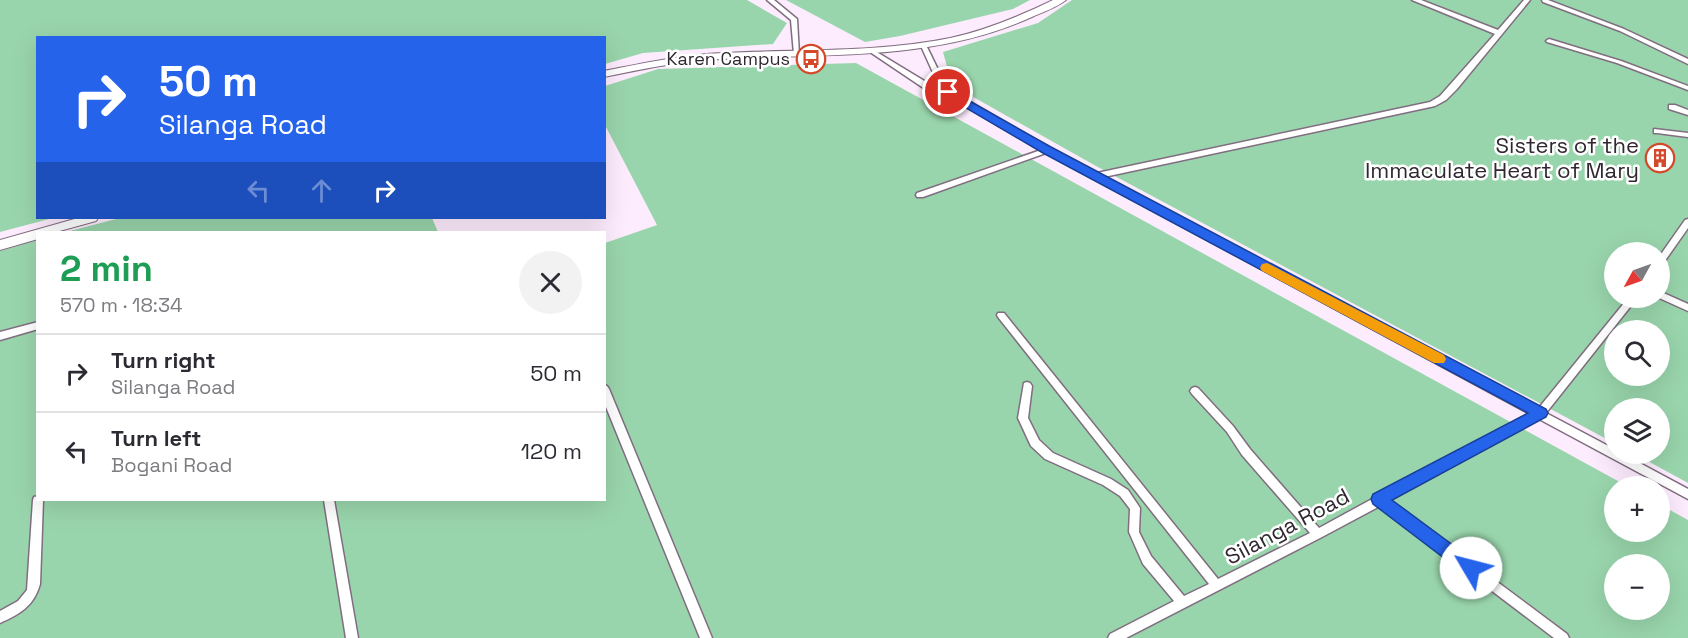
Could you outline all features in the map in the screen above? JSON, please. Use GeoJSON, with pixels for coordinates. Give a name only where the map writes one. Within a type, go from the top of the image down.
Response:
{"type":"FeatureCollection","features":[{"type":"Feature","properties":{"kind":"street"},"geometry":{"type":"LineString","coordinates":[[770,0],[794,19],[797,32],[797,54]]}},
{"type":"Feature","properties":{"kind":"street"},"geometry":{"type":"LineString","coordinates":[[606,73],[672,60],[873,52],[924,46],[991,32],[1023,20],[1061,0]]}},
{"type":"Feature","properties":{"kind":"street"},"geometry":{"type":"LineString","coordinates":[[1415,0],[1499,33]]}},
{"type":"Feature","properties":{"kind":"street"},"geometry":{"type":"LineString","coordinates":[[1096,176],[1432,104],[1446,95],[1527,0]]}},
{"type":"Feature","properties":{"kind":"street"},"geometry":{"type":"LineString","coordinates":[[1545,1],[1622,30],[1688,62]]}},
{"type":"Feature","properties":{"kind":"street"},"geometry":{"type":"LineString","coordinates":[[1549,41],[1637,68],[1688,88]]}},
{"type":"Feature","properties":{"kind":"street"},"geometry":{"type":"LineString","coordinates":[[924,46],[936,69],[938,81],[948,92]]}},
{"type":"Feature","properties":{"kind":"street"},"geometry":{"type":"LineString","coordinates":[[873,52],[928,87],[948,92],[1047,150],[1541,413],[1688,494]]}},
{"type":"Feature","properties":{"kind":"street"},"geometry":{"type":"LineString","coordinates":[[1672,107],[1688,113]]}},
{"type":"Feature","properties":{"kind":"street"},"geometry":{"type":"LineString","coordinates":[[1658,131],[1688,135]]}},
{"type":"Feature","properties":{"kind":"street"},"geometry":{"type":"LineString","coordinates":[[920,195],[1047,150]]}},
{"type":"Feature","properties":{"kind":"street"},"geometry":{"type":"LineString","coordinates":[[47,231],[89,219]]}},
{"type":"Feature","properties":{"kind":"street"},"geometry":{"type":"LineString","coordinates":[[1670,247],[1688,222]]}},
{"type":"Feature","properties":{"kind":"street"},"geometry":{"type":"LineString","coordinates":[[0,245],[36,234]]}},
{"type":"Feature","properties":{"kind":"street"},"geometry":{"type":"LineString","coordinates":[[1670,299],[1688,308]]}},
{"type":"Feature","properties":{"kind":"street"},"geometry":{"type":"LineString","coordinates":[[1541,413],[1625,308]]}},
{"type":"Feature","properties":{"kind":"street"},"geometry":{"type":"LineString","coordinates":[[1001,315],[1217,586]]}},
{"type":"Feature","properties":{"kind":"street"},"geometry":{"type":"LineString","coordinates":[[0,336],[36,326]]}},
{"type":"Feature","properties":{"kind":"street"},"geometry":{"type":"LineString","coordinates":[[1027,386],[1023,418],[1035,444],[1049,456],[1107,482],[1124,493],[1135,508],[1134,532],[1147,560],[1183,603]]}},
{"type":"Feature","properties":{"kind":"street"},"geometry":{"type":"LineString","coordinates":[[1195,391],[1318,534]]}},
{"type":"Feature","properties":{"kind":"street"},"geometry":{"type":"LineString","coordinates":[[606,394],[706,638]]}},
{"type":"Feature","properties":{"kind":"street","name":"Silanga Road"},"geometry":{"type":"LineString","coordinates":[[1114,638],[1318,534],[1378,499],[1541,413]]}},
{"type":"Feature","properties":{"kind":"street"},"geometry":{"type":"LineString","coordinates":[[1378,499],[1563,638]]}},
{"type":"Feature","properties":{"kind":"street"},"geometry":{"type":"LineString","coordinates":[[0,617],[25,604],[31,597],[34,584],[38,501]]}},
{"type":"Feature","properties":{"kind":"street"},"geometry":{"type":"LineString","coordinates":[[329,501],[352,638]]}},
{"type":"Feature","properties":{"kind":"green space"},"geometry":{"type":"Polygon","coordinates":[[[0,0],[747,0],[787,23],[773,44],[643,53],[606,64],[606,36],[36,36],[36,219],[49,219],[0,232],[0,0]]]}},
{"type":"Feature","properties":{"kind":"green space"},"geometry":{"type":"Polygon","coordinates":[[[786,0],[1030,0],[1013,9],[865,42],[786,0]]]}},
{"type":"Feature","properties":{"kind":"green space"},"geometry":{"type":"Polygon","coordinates":[[[1072,0],[1688,0],[1688,483],[1653,464],[1670,464],[1670,398],[1604,398],[1604,438],[1096,166],[952,85],[943,52],[1038,23],[1072,0]]]}},
{"type":"Feature","properties":{"kind":"green space"},"geometry":{"type":"Polygon","coordinates":[[[856,63],[1609,476],[1604,476],[1604,542],[1670,542],[1670,510],[1688,520],[1688,638],[0,638],[0,251],[36,240],[36,501],[606,501],[606,243],[657,225],[606,127],[606,86],[658,69],[856,63]]]}},
{"type":"Feature","properties":{"kind":"green space"},"geometry":{"type":"Polygon","coordinates":[[[116,219],[432,219],[438,231],[70,231],[116,219]]]}},
{"type":"Feature","properties":{"kind":"slow traffic"},"geometry":{"type":"LineString","coordinates":[[1267,268],[1439,359]]}},
{"type":"Feature","properties":{"kind":"place","name":"Karen Campus"},"geometry":{"type":"Point","coordinates":[811,59]}},
{"type":"Feature","properties":{"kind":"place","name":"Sisters of the Immaculate Heart of Mary"},"geometry":{"type":"Point","coordinates":[1660,158]}},
{"type":"Feature","properties":{"kind":"route"},"geometry":{"type":"LineString","coordinates":[[948,92],[1047,150],[1541,413],[1378,499],[1471,568]]}}]}
